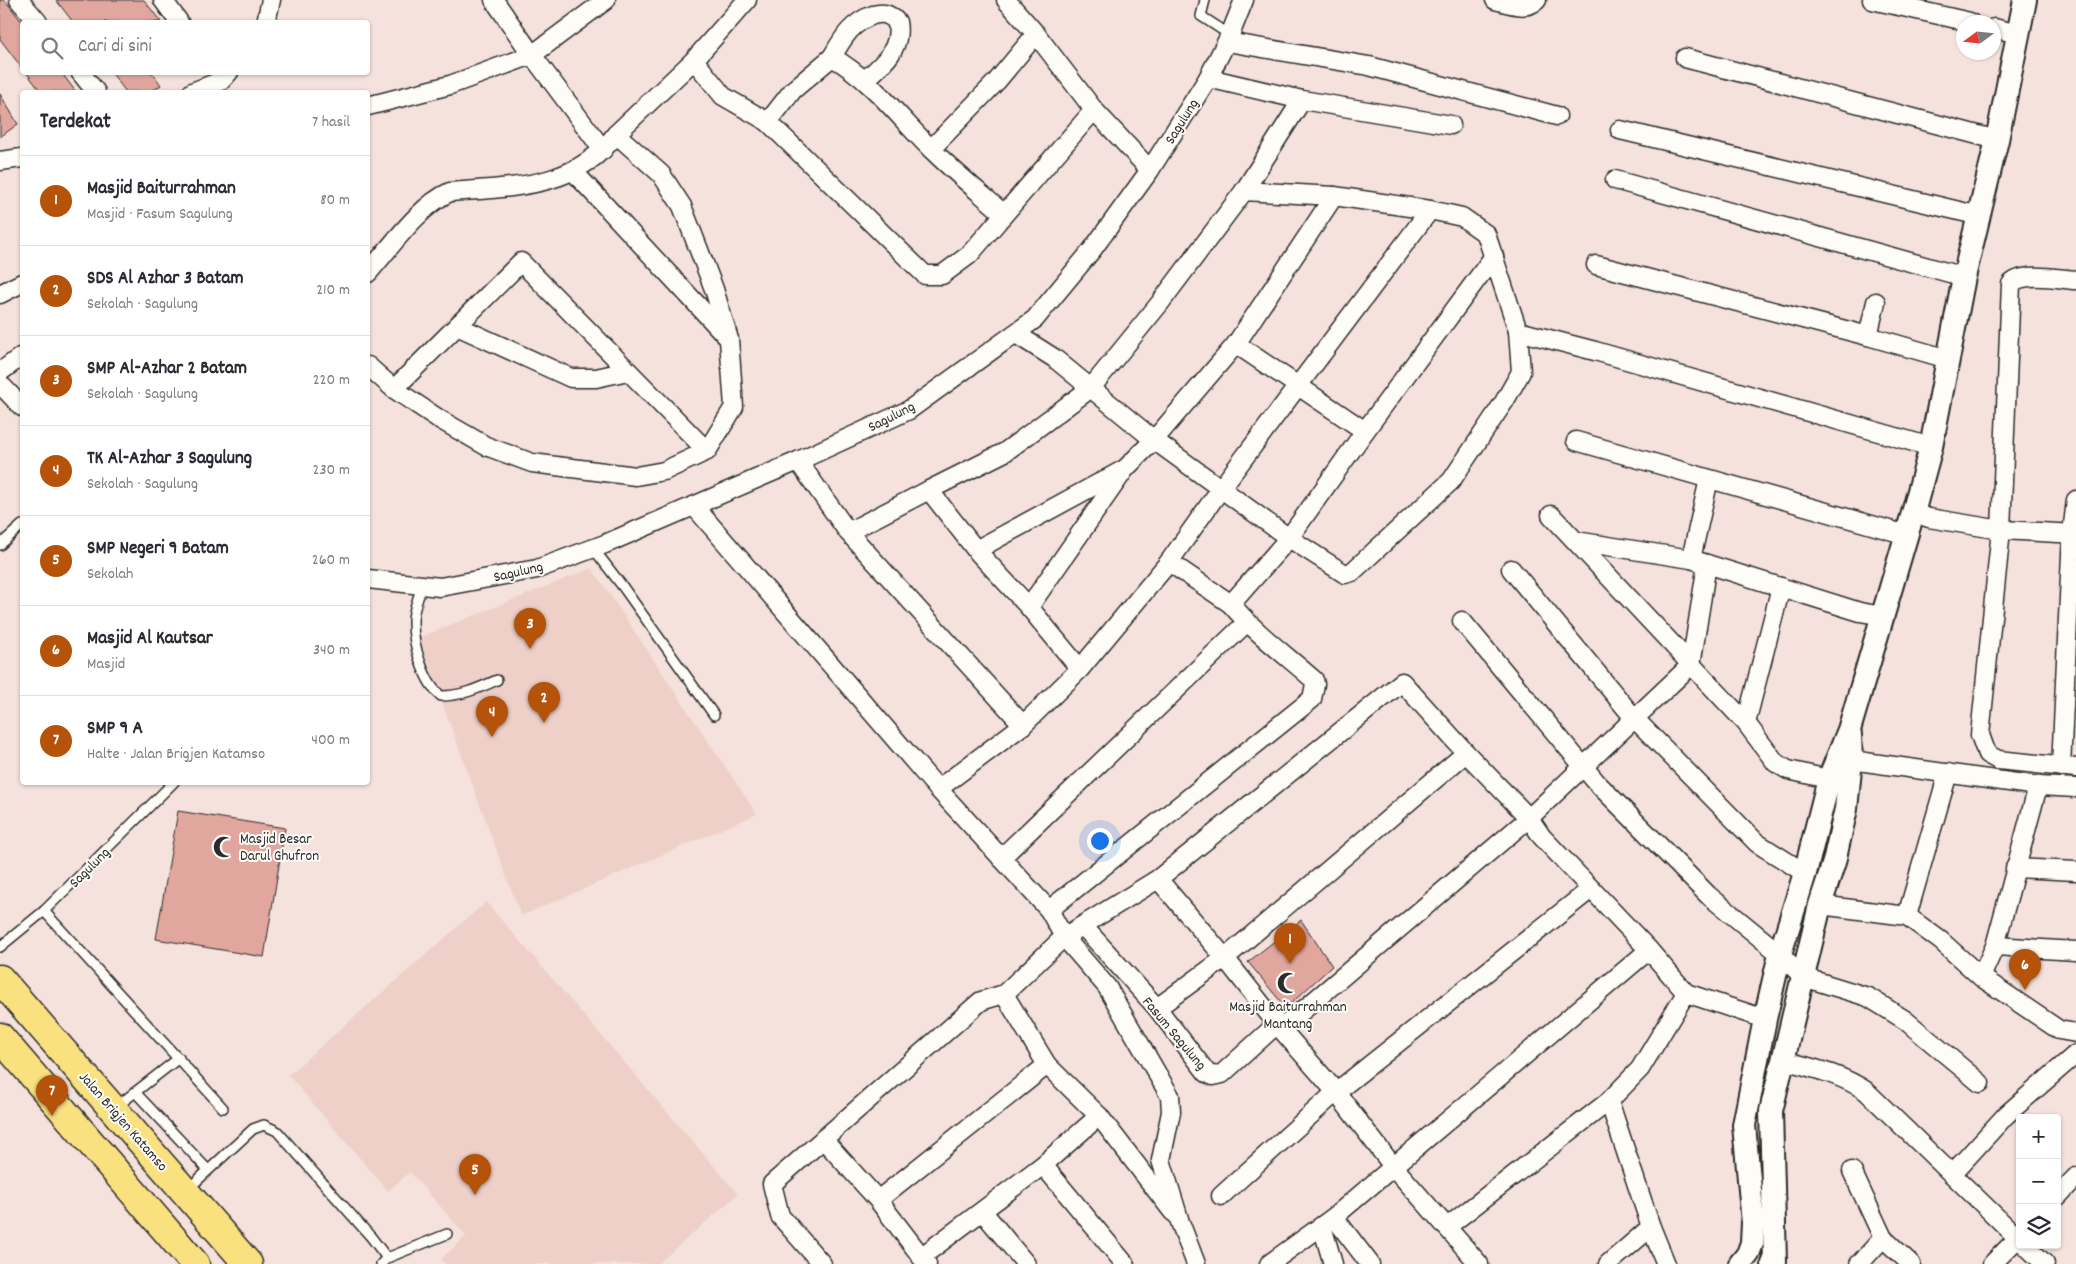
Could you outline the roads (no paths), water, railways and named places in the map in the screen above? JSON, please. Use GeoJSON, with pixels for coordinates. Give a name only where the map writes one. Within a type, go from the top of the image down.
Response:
{"type":"FeatureCollection","features":[{"type":"Feature","properties":{"kind":"highway","name":"Jalan Brigjen Katamso"},"geometry":{"type":"LineString","coordinates":[[0,978],[248,1264]]}},
{"type":"Feature","properties":{"kind":"highway"},"geometry":{"type":"LineString","coordinates":[[0,1038],[195,1264]]}},
{"type":"Feature","properties":{"kind":"street"},"geometry":{"type":"LineString","coordinates":[[19,0],[36,20]]}},
{"type":"Feature","properties":{"kind":"street"},"geometry":{"type":"LineString","coordinates":[[163,0],[178,20]]}},
{"type":"Feature","properties":{"kind":"street"},"geometry":{"type":"LineString","coordinates":[[267,20],[272,0]]}},
{"type":"Feature","properties":{"kind":"street"},"geometry":{"type":"LineString","coordinates":[[494,0],[532,55],[603,150]]}},
{"type":"Feature","properties":{"kind":"street"},"geometry":{"type":"LineString","coordinates":[[370,105],[450,85],[532,55],[606,0]]}},
{"type":"Feature","properties":{"kind":"street"},"geometry":{"type":"LineString","coordinates":[[370,271],[420,213],[438,197],[450,192],[534,185],[574,172],[603,150],[616,134],[694,60],[747,0]]}},
{"type":"Feature","properties":{"kind":"street"},"geometry":{"type":"LineString","coordinates":[[1006,0],[1036,34],[1094,110],[1150,170]]}},
{"type":"Feature","properties":{"kind":"street","name":"Sagulung"},"geometry":{"type":"LineString","coordinates":[[370,579],[440,587],[537,569],[694,506],[909,410],[1035,319],[1092,250],[1150,170],[1208,78],[1228,39],[1244,0]]}},
{"type":"Feature","properties":{"kind":"street"},"geometry":{"type":"LineString","coordinates":[[1495,0],[1518,6],[1534,4],[1538,0]]}},
{"type":"Feature","properties":{"kind":"street"},"geometry":{"type":"LineString","coordinates":[[1872,0],[1923,6],[1956,17]]}},
{"type":"Feature","properties":{"kind":"street"},"geometry":{"type":"LineString","coordinates":[[1740,1264],[1748,1254],[1752,1243],[1753,1222],[1744,1125],[1764,1020],[1780,954],[1805,873],[1839,781],[1849,730],[1931,447],[1964,277],[1997,140],[2024,0]]}},
{"type":"Feature","properties":{"kind":"street"},"geometry":{"type":"LineString","coordinates":[[768,122],[794,90],[832,58],[843,37],[852,26],[862,19],[879,13],[887,14],[897,22],[898,42],[892,54],[865,80]]}},
{"type":"Feature","properties":{"kind":"street"},"geometry":{"type":"LineString","coordinates":[[2001,30],[2018,34]]}},
{"type":"Feature","properties":{"kind":"street"},"geometry":{"type":"LineString","coordinates":[[931,149],[997,81],[1036,34]]}},
{"type":"Feature","properties":{"kind":"street"},"geometry":{"type":"LineString","coordinates":[[1228,39],[1369,66],[1557,116]]}},
{"type":"Feature","properties":{"kind":"street"},"geometry":{"type":"LineString","coordinates":[[832,58],[850,68],[865,80],[931,149],[1004,214]]}},
{"type":"Feature","properties":{"kind":"street"},"geometry":{"type":"LineString","coordinates":[[1686,58],[1997,140]]}},
{"type":"Feature","properties":{"kind":"street"},"geometry":{"type":"LineString","coordinates":[[694,60],[723,96],[768,122],[925,275],[942,275],[969,255],[1094,110]]}},
{"type":"Feature","properties":{"kind":"street"},"geometry":{"type":"LineString","coordinates":[[82,75],[94,90]]}},
{"type":"Feature","properties":{"kind":"street"},"geometry":{"type":"LineString","coordinates":[[196,90],[222,75]]}},
{"type":"Feature","properties":{"kind":"street"},"geometry":{"type":"LineString","coordinates":[[1208,78],[1302,100],[1451,124]]}},
{"type":"Feature","properties":{"kind":"street"},"geometry":{"type":"LineString","coordinates":[[848,532],[1005,452],[1090,388],[1160,303],[1244,191],[1302,100]]}},
{"type":"Feature","properties":{"kind":"street"},"geometry":{"type":"LineString","coordinates":[[1620,130],[1980,216]]}},
{"type":"Feature","properties":{"kind":"street"},"geometry":{"type":"LineString","coordinates":[[370,368],[394,389],[439,419],[486,446],[532,463],[636,476],[664,471],[707,451],[734,407],[729,339],[714,289],[682,206],[661,174],[616,134]]}},
{"type":"Feature","properties":{"kind":"street"},"geometry":{"type":"LineString","coordinates":[[0,161],[20,158]]}},
{"type":"Feature","properties":{"kind":"street"},"geometry":{"type":"LineString","coordinates":[[574,172],[729,339]]}},
{"type":"Feature","properties":{"kind":"street"},"geometry":{"type":"LineString","coordinates":[[1615,180],[1964,277]]}},
{"type":"Feature","properties":{"kind":"street"},"geometry":{"type":"LineString","coordinates":[[1016,334],[1054,358],[1154,440],[1222,487],[1289,538],[1345,574],[1352,572],[1451,481],[1504,402],[1521,372],[1518,331],[1486,234],[1462,217],[1430,210],[1334,196],[1244,191]]}},
{"type":"Feature","properties":{"kind":"street"},"geometry":{"type":"LineString","coordinates":[[1029,607],[1125,469],[1154,440],[1236,344],[1334,196]]}},
{"type":"Feature","properties":{"kind":"street"},"geometry":{"type":"LineString","coordinates":[[938,789],[1023,725],[1080,669],[1169,562],[1222,487],[1430,210]]}},
{"type":"Feature","properties":{"kind":"street"},"geometry":{"type":"LineString","coordinates":[[1231,604],[1289,538],[1494,256]]}},
{"type":"Feature","properties":{"kind":"street"},"geometry":{"type":"LineString","coordinates":[[394,389],[521,262],[707,451]]}},
{"type":"Feature","properties":{"kind":"street"},"geometry":{"type":"LineString","coordinates":[[1596,265],[1868,336],[1948,359]]}},
{"type":"Feature","properties":{"kind":"street"},"geometry":{"type":"LineString","coordinates":[[2076,280],[2028,276],[2016,279],[2011,284],[2001,530],[1980,735],[1987,754],[1998,760],[2068,767],[2076,500]]}},
{"type":"Feature","properties":{"kind":"street"},"geometry":{"type":"LineString","coordinates":[[0,294],[20,284]]}},
{"type":"Feature","properties":{"kind":"street"},"geometry":{"type":"LineString","coordinates":[[1868,336],[1876,302]]}},
{"type":"Feature","properties":{"kind":"street"},"geometry":{"type":"LineString","coordinates":[[457,326],[571,378],[596,378],[628,371]]}},
{"type":"Feature","properties":{"kind":"street"},"geometry":{"type":"LineString","coordinates":[[1518,331],[1596,351],[1931,447]]}},
{"type":"Feature","properties":{"kind":"street"},"geometry":{"type":"LineString","coordinates":[[1236,344],[1365,431]]}},
{"type":"Feature","properties":{"kind":"street"},"geometry":{"type":"LineString","coordinates":[[0,372],[20,357]]}},
{"type":"Feature","properties":{"kind":"street"},"geometry":{"type":"LineString","coordinates":[[0,384],[20,405]]}},
{"type":"Feature","properties":{"kind":"street"},"geometry":{"type":"LineString","coordinates":[[1576,441],[1907,535]]}},
{"type":"Feature","properties":{"kind":"street"},"geometry":{"type":"LineString","coordinates":[[798,461],[848,532],[1023,725]]}},
{"type":"Feature","properties":{"kind":"street"},"geometry":{"type":"LineString","coordinates":[[976,550],[1125,469]]}},
{"type":"Feature","properties":{"kind":"street"},"geometry":{"type":"LineString","coordinates":[[1279,1026],[1529,818],[1691,665],[1699,562],[1709,479]]}},
{"type":"Feature","properties":{"kind":"street"},"geometry":{"type":"LineString","coordinates":[[929,490],[976,550],[1029,607],[1080,669]]}},
{"type":"Feature","properties":{"kind":"street"},"geometry":{"type":"LineString","coordinates":[[694,506],[938,789],[1049,910],[1064,937],[1107,987],[1170,1096],[1171,1112],[1161,1160],[1180,1222],[1196,1264]]}},
{"type":"Feature","properties":{"kind":"street"},"geometry":{"type":"LineString","coordinates":[[1913,513],[1930,518],[2001,530],[2074,533]]}},
{"type":"Feature","properties":{"kind":"street"},"geometry":{"type":"LineString","coordinates":[[1551,515],[1746,723],[1776,763],[1788,770],[1839,781]]}},
{"type":"Feature","properties":{"kind":"street"},"geometry":{"type":"LineString","coordinates":[[1576,541],[1699,562],[1860,612],[1883,616]]}},
{"type":"Feature","properties":{"kind":"street"},"geometry":{"type":"LineString","coordinates":[[1049,910],[1312,699],[1314,680],[1258,630],[1246,623],[1231,604],[1169,562]]}},
{"type":"Feature","properties":{"kind":"street"},"geometry":{"type":"LineString","coordinates":[[1511,569],[1634,718],[1757,843],[1805,873]]}},
{"type":"Feature","properties":{"kind":"street"},"geometry":{"type":"LineString","coordinates":[[1746,723],[1781,587]]}},
{"type":"Feature","properties":{"kind":"street"},"geometry":{"type":"LineString","coordinates":[[1462,621],[1583,766],[1708,895],[1780,954],[1803,977],[1868,997],[1905,1020],[1980,1083]]}},
{"type":"Feature","properties":{"kind":"street"},"geometry":{"type":"LineString","coordinates":[[1001,858],[1246,623]]}},
{"type":"Feature","properties":{"kind":"street"},"geometry":{"type":"LineString","coordinates":[[822,1264],[780,1216],[772,1184],[981,1001],[1004,994],[1064,937],[1158,879],[1402,682],[1466,753],[1529,818],[1542,837],[1686,992],[1764,1020]]}},
{"type":"Feature","properties":{"kind":"street"},"geometry":{"type":"LineString","coordinates":[[1157,1008],[1225,958],[1466,753]]}},
{"type":"Feature","properties":{"kind":"street"},"geometry":{"type":"LineString","coordinates":[[1844,758],[2038,786],[2076,788]]}},
{"type":"Feature","properties":{"kind":"street"},"geometry":{"type":"LineString","coordinates":[[1907,916],[1948,773]]}},
{"type":"Feature","properties":{"kind":"street"},"geometry":{"type":"LineString","coordinates":[[1775,1264],[1771,1111],[1820,905],[1834,862],[1846,809],[1839,781]]}},
{"type":"Feature","properties":{"kind":"street"},"geometry":{"type":"LineString","coordinates":[[1980,977],[1995,946],[2014,868],[2038,786]]}},
{"type":"Feature","properties":{"kind":"street"},"geometry":{"type":"LineString","coordinates":[[2014,868],[2076,871]]}},
{"type":"Feature","properties":{"kind":"street"},"geometry":{"type":"LineString","coordinates":[[1158,879],[1336,1092],[1392,1165],[1479,1264]]}},
{"type":"Feature","properties":{"kind":"street"},"geometry":{"type":"LineString","coordinates":[[1221,1196],[1336,1092],[1591,889]]}},
{"type":"Feature","properties":{"kind":"street"},"geometry":{"type":"LineString","coordinates":[[1820,905],[1907,916],[1940,941],[1980,977],[2058,1030],[2076,1033]]}},
{"type":"Feature","properties":{"kind":"street","name":"Fasum Sagulung"},"geometry":{"type":"LineString","coordinates":[[1083,926],[1157,1008],[1207,1073],[1213,1076],[1222,1074],[1279,1026]]}},
{"type":"Feature","properties":{"kind":"street"},"geometry":{"type":"LineString","coordinates":[[1995,946],[2076,951]]}},
{"type":"Feature","properties":{"kind":"street"},"geometry":{"type":"LineString","coordinates":[[1269,1264],[1328,1221],[1392,1165],[1649,950]]}},
{"type":"Feature","properties":{"kind":"street"},"geometry":{"type":"LineString","coordinates":[[1447,1227],[1610,1101],[1640,1069],[1686,992]]}},
{"type":"Feature","properties":{"kind":"street"},"geometry":{"type":"LineString","coordinates":[[1004,994],[1047,1065],[1099,1116],[1180,1222]]}},
{"type":"Feature","properties":{"kind":"street"},"geometry":{"type":"LineString","coordinates":[[1952,1174],[2006,1116],[2076,1054]]}},
{"type":"Feature","properties":{"kind":"street"},"geometry":{"type":"LineString","coordinates":[[1783,1060],[1822,1070],[1851,1081],[1866,1091],[2016,1235]]}},
{"type":"Feature","properties":{"kind":"street"},"geometry":{"type":"LineString","coordinates":[[878,1200],[1047,1065]]}},
{"type":"Feature","properties":{"kind":"street"},"geometry":{"type":"LineString","coordinates":[[1610,1101],[1650,1227],[1666,1264]]}},
{"type":"Feature","properties":{"kind":"street"},"geometry":{"type":"LineString","coordinates":[[823,1139],[878,1200],[924,1261],[1043,1165],[1099,1116]]}},
{"type":"Feature","properties":{"kind":"street"},"geometry":{"type":"LineString","coordinates":[[1043,1165],[1125,1264]]}},
{"type":"Feature","properties":{"kind":"street"},"geometry":{"type":"LineString","coordinates":[[1852,1171],[1883,1238],[1911,1264]]}},
{"type":"Feature","properties":{"kind":"street"},"geometry":{"type":"LineString","coordinates":[[2061,1193],[2076,1177]]}},
{"type":"Feature","properties":{"kind":"street"},"geometry":{"type":"LineString","coordinates":[[983,1212],[1026,1264]]}},
{"type":"Feature","properties":{"kind":"street"},"geometry":{"type":"LineString","coordinates":[[1328,1221],[1334,1264]]}},
{"type":"Feature","properties":{"kind":"street"},"geometry":{"type":"LineString","coordinates":[[1328,1221],[1370,1264]]}},
{"type":"Feature","properties":{"kind":"street"},"geometry":{"type":"LineString","coordinates":[[1608,1264],[1650,1227]]}},
{"type":"Feature","properties":{"kind":"street"},"geometry":{"type":"LineString","coordinates":[[1859,1264],[1883,1238]]}},
{"type":"Feature","properties":{"kind":"street"},"geometry":{"type":"LineString","coordinates":[[1992,1264],[2016,1244]]}},
{"type":"Feature","properties":{"kind":"street"},"geometry":{"type":"LineString","coordinates":[[2030,1249],[2045,1264]]}},
{"type":"Feature","properties":{"kind":"lane"},"geometry":{"type":"LineString","coordinates":[[1205,0],[1201,16],[1228,39]]}},
{"type":"Feature","properties":{"kind":"lane"},"geometry":{"type":"LineString","coordinates":[[0,545],[20,527]]}},
{"type":"Feature","properties":{"kind":"lane"},"geometry":{"type":"LineString","coordinates":[[593,548],[714,715]]}},
{"type":"Feature","properties":{"kind":"lane"},"geometry":{"type":"LineString","coordinates":[[422,585],[412,621],[417,651],[433,690],[441,696],[452,696],[498,680]]}},
{"type":"Feature","properties":{"kind":"lane","name":"Sagulung"},"geometry":{"type":"LineString","coordinates":[[0,947],[44,911],[171,785]]}},
{"type":"Feature","properties":{"kind":"lane"},"geometry":{"type":"LineString","coordinates":[[44,911],[223,1108]]}},
{"type":"Feature","properties":{"kind":"lane"},"geometry":{"type":"LineString","coordinates":[[114,1108],[179,1058]]}},
{"type":"Feature","properties":{"kind":"lane"},"geometry":{"type":"LineString","coordinates":[[135,1092],[208,1170]]}},
{"type":"Feature","properties":{"kind":"lane"},"geometry":{"type":"LineString","coordinates":[[185,1191],[253,1128],[264,1126],[277,1131],[371,1237],[384,1261],[447,1234]]}},
{"type":"Feature","properties":{"kind":"place","name":"SMP Al-Azhar 2 Batam"},"geometry":{"type":"Point","coordinates":[530,649]}},
{"type":"Feature","properties":{"kind":"place","name":"SDS Al Azhar 3 Batam"},"geometry":{"type":"Point","coordinates":[544,723]}},
{"type":"Feature","properties":{"kind":"place","name":"TK Al-Azhar 3 Sagulung"},"geometry":{"type":"Point","coordinates":[492,737]}},
{"type":"Feature","properties":{"kind":"place","name":"Masjid Besar Darul Ghufron"},"geometry":{"type":"Point","coordinates":[224,847]}},
{"type":"Feature","properties":{"kind":"place","name":"Masjid Baiturrahman"},"geometry":{"type":"Point","coordinates":[1290,964]}},
{"type":"Feature","properties":{"kind":"place","name":"Masjid Baiturrahman Mantang"},"geometry":{"type":"Point","coordinates":[1288,983]}},
{"type":"Feature","properties":{"kind":"place","name":"Masjid Al Kautsar"},"geometry":{"type":"Point","coordinates":[2025,990]}},
{"type":"Feature","properties":{"kind":"place","name":"SMP 9 A"},"geometry":{"type":"Point","coordinates":[52,1116]}},
{"type":"Feature","properties":{"kind":"place","name":"SMP Negeri 9 Batam"},"geometry":{"type":"Point","coordinates":[475,1195]}}]}
